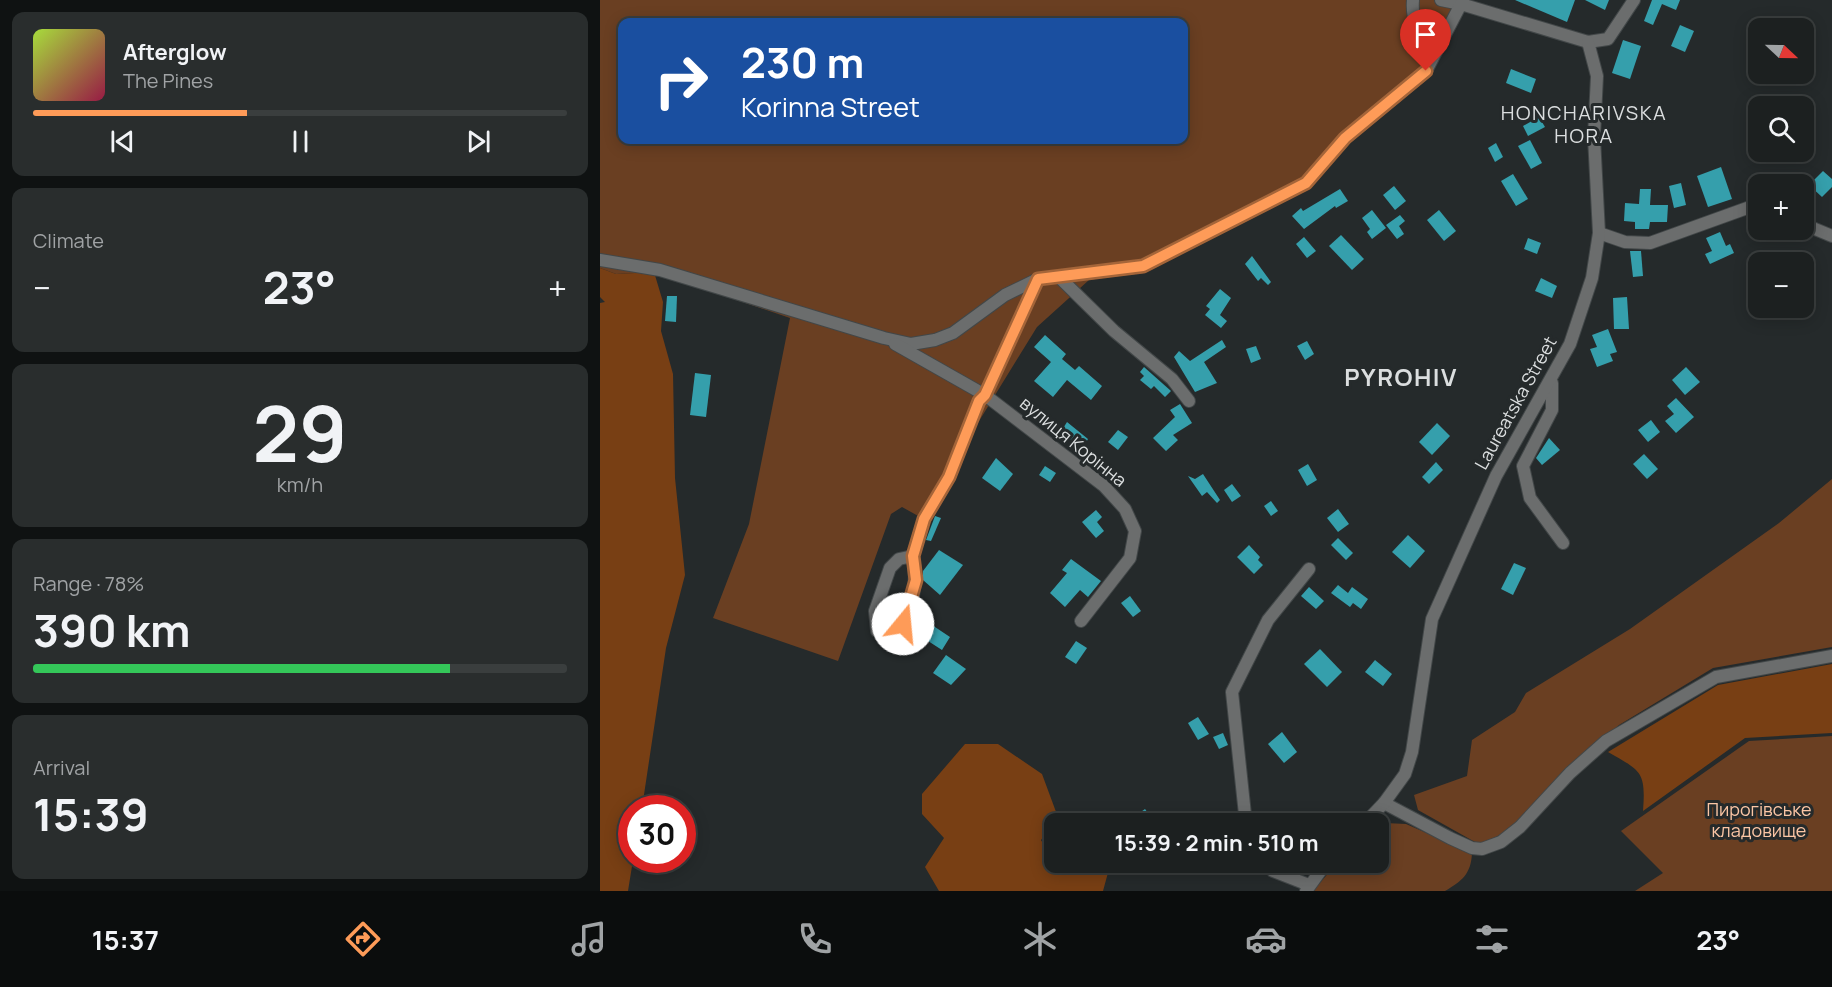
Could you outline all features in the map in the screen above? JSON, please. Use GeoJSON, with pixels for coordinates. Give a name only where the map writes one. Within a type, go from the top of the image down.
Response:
{"type":"FeatureCollection","features":[{"type":"Feature","properties":{"kind":"street"},"geometry":{"type":"LineString","coordinates":[[1413,0],[1412,15],[1433,57]]}},
{"type":"Feature","properties":{"kind":"street"},"geometry":{"type":"LineString","coordinates":[[1441,0],[1588,42],[1608,39],[1634,0]]}},
{"type":"Feature","properties":{"kind":"street"},"geometry":{"type":"LineString","coordinates":[[600,260],[660,270],[884,338],[911,344],[935,340],[953,333],[1005,295],[1038,279],[1143,266],[1306,183],[1345,138],[1426,71],[1461,4]]}},
{"type":"Feature","properties":{"kind":"street","name":"Laureatska Street"},"geometry":{"type":"LineString","coordinates":[[1374,813],[1405,774],[1412,752],[1432,619],[1496,476],[1570,344],[1588,289],[1599,233],[1594,137],[1597,76],[1588,42]]}},
{"type":"Feature","properties":{"kind":"street"},"geometry":{"type":"LineString","coordinates":[[1599,233],[1625,242],[1650,243],[1748,208]]}},
{"type":"Feature","properties":{"kind":"street"},"geometry":{"type":"LineString","coordinates":[[1814,229],[1832,236]]}},
{"type":"Feature","properties":{"kind":"street"},"geometry":{"type":"LineString","coordinates":[[1059,277],[1114,331],[1172,379],[1189,401]]}},
{"type":"Feature","properties":{"kind":"street"},"geometry":{"type":"LineString","coordinates":[[913,556],[899,559],[890,568],[875,611],[877,631],[890,636],[903,624],[916,580],[913,556],[924,519],[949,477],[979,401],[985,395],[1038,279]]}},
{"type":"Feature","properties":{"kind":"street","name":"вулиця Корінна"},"geometry":{"type":"LineString","coordinates":[[884,338],[985,395],[1104,486],[1125,509],[1135,531],[1130,558],[1081,621]]}},
{"type":"Feature","properties":{"kind":"street"},"geometry":{"type":"LineString","coordinates":[[1551,381],[1552,410],[1523,466],[1530,498],[1563,543]]}},
{"type":"Feature","properties":{"kind":"street"},"geometry":{"type":"LineString","coordinates":[[1245,813],[1232,692],[1268,620],[1309,569]]}},
{"type":"Feature","properties":{"kind":"street"},"geometry":{"type":"LineString","coordinates":[[1384,803],[1457,842],[1482,849],[1501,842],[1520,827],[1570,773],[1606,741],[1716,677],[1832,656]]}},
{"type":"Feature","properties":{"kind":"street"},"geometry":{"type":"LineString","coordinates":[[1277,873],[1308,888],[1319,873]]}},
{"type":"Feature","properties":{"kind":"green space"},"geometry":{"type":"Polygon","coordinates":[[[600,0],[1441,0],[1461,4],[1426,71],[1345,138],[1306,183],[1143,266],[1045,279],[1089,280],[1037,327],[920,517],[902,507],[891,514],[838,661],[713,618],[749,524],[790,318],[654,272],[616,274],[600,268],[600,0]]]}},
{"type":"Feature","properties":{"kind":"green space"},"geometry":{"type":"Polygon","coordinates":[[[1832,479],[1832,647],[1713,668],[1619,725],[1569,769],[1507,832],[1485,842],[1475,842],[1418,810],[1414,795],[1467,776],[1472,740],[1515,712],[1526,693],[1630,629],[1779,523],[1832,479]]]}},
{"type":"Feature","properties":{"kind":"green space","name":"Пирогівське кладовище"},"geometry":{"type":"Polygon","coordinates":[[[1832,736],[1832,891],[1635,891],[1663,873],[1621,831],[1749,741],[1832,736]]]}},
{"type":"Feature","properties":{"kind":"green space"},"geometry":{"type":"Polygon","coordinates":[[[1389,823],[1406,824],[1472,853],[1467,872],[1461,880],[1445,891],[1313,891],[1328,873],[1389,873],[1389,823]]]}},
{"type":"Feature","properties":{"kind":"shaded area"},"geometry":{"type":"Polygon","coordinates":[[[600,268],[616,274],[654,272],[663,302],[661,331],[673,374],[675,478],[685,575],[666,648],[644,795],[618,795],[618,873],[631,873],[628,891],[600,891],[600,303],[605,302],[600,297],[600,268]]]}},
{"type":"Feature","properties":{"kind":"shaded area"},"geometry":{"type":"Polygon","coordinates":[[[1832,664],[1832,733],[1745,738],[1643,811],[1643,788],[1639,774],[1634,768],[1608,752],[1718,685],[1832,664]]]}},
{"type":"Feature","properties":{"kind":"shaded area"},"geometry":{"type":"Polygon","coordinates":[[[965,744],[998,744],[1042,774],[1056,813],[1044,813],[1044,837],[1041,840],[1044,845],[1044,873],[1108,873],[1103,891],[939,891],[925,867],[944,838],[922,814],[922,794],[965,744]]]}},
{"type":"Feature","properties":{"kind":"building"},"geometry":{"type":"Polygon","coordinates":[[[1515,0],[1575,0],[1567,22],[1515,0]]]}},
{"type":"Feature","properties":{"kind":"building"},"geometry":{"type":"Polygon","coordinates":[[[1585,0],[1609,0],[1605,10],[1585,0]]]}},
{"type":"Feature","properties":{"kind":"building"},"geometry":{"type":"Polygon","coordinates":[[[1652,0],[1680,0],[1676,10],[1662,4],[1653,25],[1644,21],[1652,0]]]}},
{"type":"Feature","properties":{"kind":"building"},"geometry":{"type":"Polygon","coordinates":[[[1680,25],[1694,31],[1685,52],[1671,46],[1680,25]]]}},
{"type":"Feature","properties":{"kind":"building"},"geometry":{"type":"Polygon","coordinates":[[[1623,40],[1641,46],[1630,79],[1612,73],[1623,40]]]}},
{"type":"Feature","properties":{"kind":"building"},"geometry":{"type":"Polygon","coordinates":[[[1511,69],[1536,79],[1531,93],[1506,83],[1511,69]]]}},
{"type":"Feature","properties":{"kind":"building"},"geometry":{"type":"Polygon","coordinates":[[[1539,117],[1545,127],[1528,136],[1523,126],[1539,117]]]}},
{"type":"Feature","properties":{"kind":"building"},"geometry":{"type":"Polygon","coordinates":[[[1530,140],[1542,163],[1531,169],[1518,146],[1530,140]]]}},
{"type":"Feature","properties":{"kind":"building"},"geometry":{"type":"Polygon","coordinates":[[[1496,143],[1503,157],[1495,162],[1488,148],[1496,143]]]}},
{"type":"Feature","properties":{"kind":"building"},"geometry":{"type":"Polygon","coordinates":[[[1721,167],[1732,199],[1708,207],[1697,176],[1721,167]]]}},
{"type":"Feature","properties":{"kind":"building"},"geometry":{"type":"Polygon","coordinates":[[[1823,171],[1832,179],[1832,187],[1822,197],[1814,190],[1814,180],[1823,171]]]}},
{"type":"Feature","properties":{"kind":"building"},"geometry":{"type":"Polygon","coordinates":[[[1513,174],[1528,199],[1516,206],[1501,181],[1513,174]]]}},
{"type":"Feature","properties":{"kind":"building"},"geometry":{"type":"Polygon","coordinates":[[[1681,183],[1686,205],[1674,208],[1669,186],[1681,183]]]}},
{"type":"Feature","properties":{"kind":"building"},"geometry":{"type":"Polygon","coordinates":[[[1394,186],[1406,201],[1395,210],[1383,195],[1394,186]]]}},
{"type":"Feature","properties":{"kind":"building"},"geometry":{"type":"Polygon","coordinates":[[[1340,189],[1348,201],[1336,208],[1335,206],[1304,229],[1292,216],[1301,208],[1303,211],[1340,189]]]}},
{"type":"Feature","properties":{"kind":"building"},"geometry":{"type":"Polygon","coordinates":[[[1640,189],[1651,189],[1650,205],[1668,205],[1667,222],[1650,222],[1649,229],[1635,229],[1635,222],[1624,221],[1625,203],[1639,204],[1640,189]]]}},
{"type":"Feature","properties":{"kind":"building"},"geometry":{"type":"Polygon","coordinates":[[[1372,210],[1386,228],[1372,239],[1367,232],[1370,229],[1362,218],[1372,210]]]}},
{"type":"Feature","properties":{"kind":"building"},"geometry":{"type":"Polygon","coordinates":[[[1439,210],[1456,231],[1444,241],[1427,220],[1439,210]]]}},
{"type":"Feature","properties":{"kind":"building"},"geometry":{"type":"Polygon","coordinates":[[[1400,215],[1405,221],[1399,226],[1404,234],[1397,239],[1386,225],[1400,215]]]}},
{"type":"Feature","properties":{"kind":"building"},"geometry":{"type":"Polygon","coordinates":[[[1720,232],[1726,246],[1730,244],[1734,253],[1710,264],[1705,254],[1712,251],[1706,238],[1720,232]]]}},
{"type":"Feature","properties":{"kind":"building"},"geometry":{"type":"Polygon","coordinates":[[[1341,235],[1364,259],[1352,270],[1329,246],[1341,235]]]}},
{"type":"Feature","properties":{"kind":"building"},"geometry":{"type":"Polygon","coordinates":[[[1304,237],[1316,251],[1307,258],[1296,244],[1304,237]]]}},
{"type":"Feature","properties":{"kind":"building"},"geometry":{"type":"Polygon","coordinates":[[[1528,238],[1541,243],[1537,254],[1524,249],[1528,238]]]}},
{"type":"Feature","properties":{"kind":"building"},"geometry":{"type":"Polygon","coordinates":[[[1630,251],[1641,251],[1643,276],[1633,277],[1630,251]]]}},
{"type":"Feature","properties":{"kind":"building"},"geometry":{"type":"Polygon","coordinates":[[[1252,256],[1271,282],[1268,285],[1261,278],[1258,281],[1245,264],[1252,256]]]}},
{"type":"Feature","properties":{"kind":"building"},"geometry":{"type":"Polygon","coordinates":[[[1541,278],[1557,286],[1552,298],[1535,291],[1541,278]]]}},
{"type":"Feature","properties":{"kind":"building"},"geometry":{"type":"Polygon","coordinates":[[[1220,289],[1231,298],[1220,315],[1227,321],[1221,328],[1205,315],[1210,309],[1206,306],[1220,289]]]}},
{"type":"Feature","properties":{"kind":"building"},"geometry":{"type":"Polygon","coordinates":[[[667,296],[677,296],[676,322],[665,321],[667,296]]]}},
{"type":"Feature","properties":{"kind":"building"},"geometry":{"type":"Polygon","coordinates":[[[1627,297],[1629,329],[1614,329],[1613,298],[1627,297]]]}},
{"type":"Feature","properties":{"kind":"building"},"geometry":{"type":"Polygon","coordinates":[[[1608,329],[1617,352],[1610,354],[1613,361],[1597,367],[1590,349],[1597,347],[1592,335],[1608,329]]]}},
{"type":"Feature","properties":{"kind":"building"},"geometry":{"type":"Polygon","coordinates":[[[1045,335],[1066,354],[1062,359],[1075,370],[1079,366],[1102,386],[1091,400],[1067,380],[1053,397],[1034,381],[1051,362],[1034,347],[1045,335]]]}},
{"type":"Feature","properties":{"kind":"building"},"geometry":{"type":"Polygon","coordinates":[[[1222,340],[1226,347],[1204,362],[1217,383],[1195,392],[1174,357],[1179,351],[1190,361],[1222,340]]]}},
{"type":"Feature","properties":{"kind":"building"},"geometry":{"type":"Polygon","coordinates":[[[1307,341],[1314,354],[1305,360],[1297,346],[1307,341]]]}},
{"type":"Feature","properties":{"kind":"building"},"geometry":{"type":"Polygon","coordinates":[[[1256,346],[1261,359],[1251,363],[1246,349],[1256,346]]]}},
{"type":"Feature","properties":{"kind":"building"},"geometry":{"type":"Polygon","coordinates":[[[1144,367],[1171,391],[1165,397],[1154,386],[1151,389],[1140,380],[1144,376],[1140,372],[1144,367]]]}},
{"type":"Feature","properties":{"kind":"building"},"geometry":{"type":"Polygon","coordinates":[[[1686,367],[1700,382],[1685,395],[1672,380],[1686,367]]]}},
{"type":"Feature","properties":{"kind":"building"},"geometry":{"type":"Polygon","coordinates":[[[695,373],[711,375],[706,417],[690,415],[695,373]]]}},
{"type":"Feature","properties":{"kind":"building"},"geometry":{"type":"Polygon","coordinates":[[[1676,398],[1694,417],[1676,433],[1665,421],[1674,414],[1667,406],[1676,398]]]}},
{"type":"Feature","properties":{"kind":"building"},"geometry":{"type":"Polygon","coordinates":[[[1180,404],[1192,423],[1173,435],[1178,440],[1166,451],[1153,438],[1175,417],[1170,410],[1180,404]]]}},
{"type":"Feature","properties":{"kind":"building"},"geometry":{"type":"Polygon","coordinates":[[[1651,420],[1660,432],[1648,442],[1638,430],[1651,420]]]}},
{"type":"Feature","properties":{"kind":"building"},"geometry":{"type":"Polygon","coordinates":[[[1067,422],[1088,439],[1083,448],[1069,439],[1066,444],[1057,438],[1067,422]]]}},
{"type":"Feature","properties":{"kind":"building"},"geometry":{"type":"Polygon","coordinates":[[[1437,423],[1450,436],[1432,455],[1419,442],[1437,423]]]}},
{"type":"Feature","properties":{"kind":"building"},"geometry":{"type":"Polygon","coordinates":[[[1118,430],[1128,437],[1118,450],[1108,442],[1118,430]]]}},
{"type":"Feature","properties":{"kind":"building"},"geometry":{"type":"Polygon","coordinates":[[[1549,438],[1560,450],[1542,465],[1536,458],[1549,438]]]}},
{"type":"Feature","properties":{"kind":"building"},"geometry":{"type":"Polygon","coordinates":[[[1644,454],[1658,469],[1647,479],[1633,464],[1644,454]]]}},
{"type":"Feature","properties":{"kind":"building"},"geometry":{"type":"Polygon","coordinates":[[[996,458],[1013,474],[1000,491],[982,478],[996,458]]]}},
{"type":"Feature","properties":{"kind":"building"},"geometry":{"type":"Polygon","coordinates":[[[1436,462],[1443,470],[1429,484],[1422,477],[1436,462]]]}},
{"type":"Feature","properties":{"kind":"building"},"geometry":{"type":"Polygon","coordinates":[[[1308,464],[1317,480],[1307,486],[1298,470],[1308,464]]]}},
{"type":"Feature","properties":{"kind":"building"},"geometry":{"type":"Polygon","coordinates":[[[1045,466],[1056,473],[1050,482],[1039,475],[1045,466]]]}},
{"type":"Feature","properties":{"kind":"building"},"geometry":{"type":"Polygon","coordinates":[[[1203,474],[1220,500],[1217,503],[1207,492],[1202,496],[1188,476],[1195,479],[1203,474]]]}},
{"type":"Feature","properties":{"kind":"building"},"geometry":{"type":"Polygon","coordinates":[[[1232,484],[1241,496],[1232,502],[1224,490],[1232,484]]]}},
{"type":"Feature","properties":{"kind":"building"},"geometry":{"type":"Polygon","coordinates":[[[1271,501],[1278,511],[1271,516],[1264,506],[1271,501]]]}},
{"type":"Feature","properties":{"kind":"building"},"geometry":{"type":"Polygon","coordinates":[[[1338,509],[1349,524],[1338,532],[1327,518],[1338,509]]]}},
{"type":"Feature","properties":{"kind":"building"},"geometry":{"type":"Polygon","coordinates":[[[1096,510],[1102,517],[1097,522],[1104,531],[1096,538],[1082,522],[1096,510]]]}},
{"type":"Feature","properties":{"kind":"building"},"geometry":{"type":"Polygon","coordinates":[[[935,516],[941,518],[931,541],[926,540],[935,516]]]}},
{"type":"Feature","properties":{"kind":"building"},"geometry":{"type":"Polygon","coordinates":[[[1408,535],[1425,551],[1410,568],[1392,552],[1408,535]]]}},
{"type":"Feature","properties":{"kind":"building"},"geometry":{"type":"Polygon","coordinates":[[[1338,538],[1353,553],[1346,560],[1331,545],[1338,538]]]}},
{"type":"Feature","properties":{"kind":"building"},"geometry":{"type":"Polygon","coordinates":[[[1249,545],[1260,557],[1258,560],[1263,565],[1254,574],[1237,557],[1249,545]]]}},
{"type":"Feature","properties":{"kind":"building"},"geometry":{"type":"Polygon","coordinates":[[[939,550],[963,565],[940,595],[923,580],[923,571],[939,550]]]}},
{"type":"Feature","properties":{"kind":"building"},"geometry":{"type":"Polygon","coordinates":[[[1071,559],[1101,581],[1088,597],[1080,590],[1065,607],[1050,593],[1067,573],[1062,570],[1071,559]]]}},
{"type":"Feature","properties":{"kind":"building"},"geometry":{"type":"Polygon","coordinates":[[[1514,563],[1526,568],[1513,595],[1501,589],[1514,563]]]}},
{"type":"Feature","properties":{"kind":"building"},"geometry":{"type":"Polygon","coordinates":[[[1338,585],[1348,593],[1352,587],[1368,599],[1361,609],[1353,603],[1350,607],[1331,593],[1338,585]]]}},
{"type":"Feature","properties":{"kind":"building"},"geometry":{"type":"Polygon","coordinates":[[[1309,587],[1324,601],[1316,609],[1301,596],[1309,587]]]}},
{"type":"Feature","properties":{"kind":"building"},"geometry":{"type":"Polygon","coordinates":[[[1130,596],[1141,611],[1133,617],[1121,603],[1130,596]]]}},
{"type":"Feature","properties":{"kind":"building"},"geometry":{"type":"Polygon","coordinates":[[[925,616],[934,622],[932,625],[950,637],[942,650],[914,632],[925,616]]]}},
{"type":"Feature","properties":{"kind":"building"},"geometry":{"type":"Polygon","coordinates":[[[906,630],[919,637],[914,645],[900,638],[906,630]]]}},
{"type":"Feature","properties":{"kind":"building"},"geometry":{"type":"Polygon","coordinates":[[[1076,641],[1087,648],[1076,664],[1065,657],[1076,641]]]}},
{"type":"Feature","properties":{"kind":"building"},"geometry":{"type":"Polygon","coordinates":[[[1320,649],[1342,672],[1327,687],[1304,664],[1320,649]]]}},
{"type":"Feature","properties":{"kind":"building"},"geometry":{"type":"Polygon","coordinates":[[[946,655],[966,669],[951,685],[933,673],[946,655]]]}},
{"type":"Feature","properties":{"kind":"building"},"geometry":{"type":"Polygon","coordinates":[[[1375,660],[1392,674],[1383,686],[1365,672],[1375,660]]]}},
{"type":"Feature","properties":{"kind":"building"},"geometry":{"type":"Polygon","coordinates":[[[1198,717],[1209,734],[1198,740],[1188,723],[1198,717]]]}},
{"type":"Feature","properties":{"kind":"building"},"geometry":{"type":"Polygon","coordinates":[[[1282,732],[1297,752],[1284,763],[1268,744],[1282,732]]]}},
{"type":"Feature","properties":{"kind":"building"},"geometry":{"type":"Polygon","coordinates":[[[1223,733],[1228,745],[1219,749],[1213,737],[1223,733]]]}},
{"type":"Feature","properties":{"kind":"district","name":"HONCHARIVSKA HORA"},"geometry":{"type":"Point","coordinates":[1584,124]}},
{"type":"Feature","properties":{"kind":"district","name":"PYROHIV"},"geometry":{"type":"Point","coordinates":[1401,378]}},
{"type":"Feature","properties":{"kind":"route"},"geometry":{"type":"LineString","coordinates":[[903,624],[916,580],[913,556],[924,519],[949,477],[979,401],[985,395],[1038,279],[1143,266],[1306,183],[1345,138],[1426,71]]}}]}
